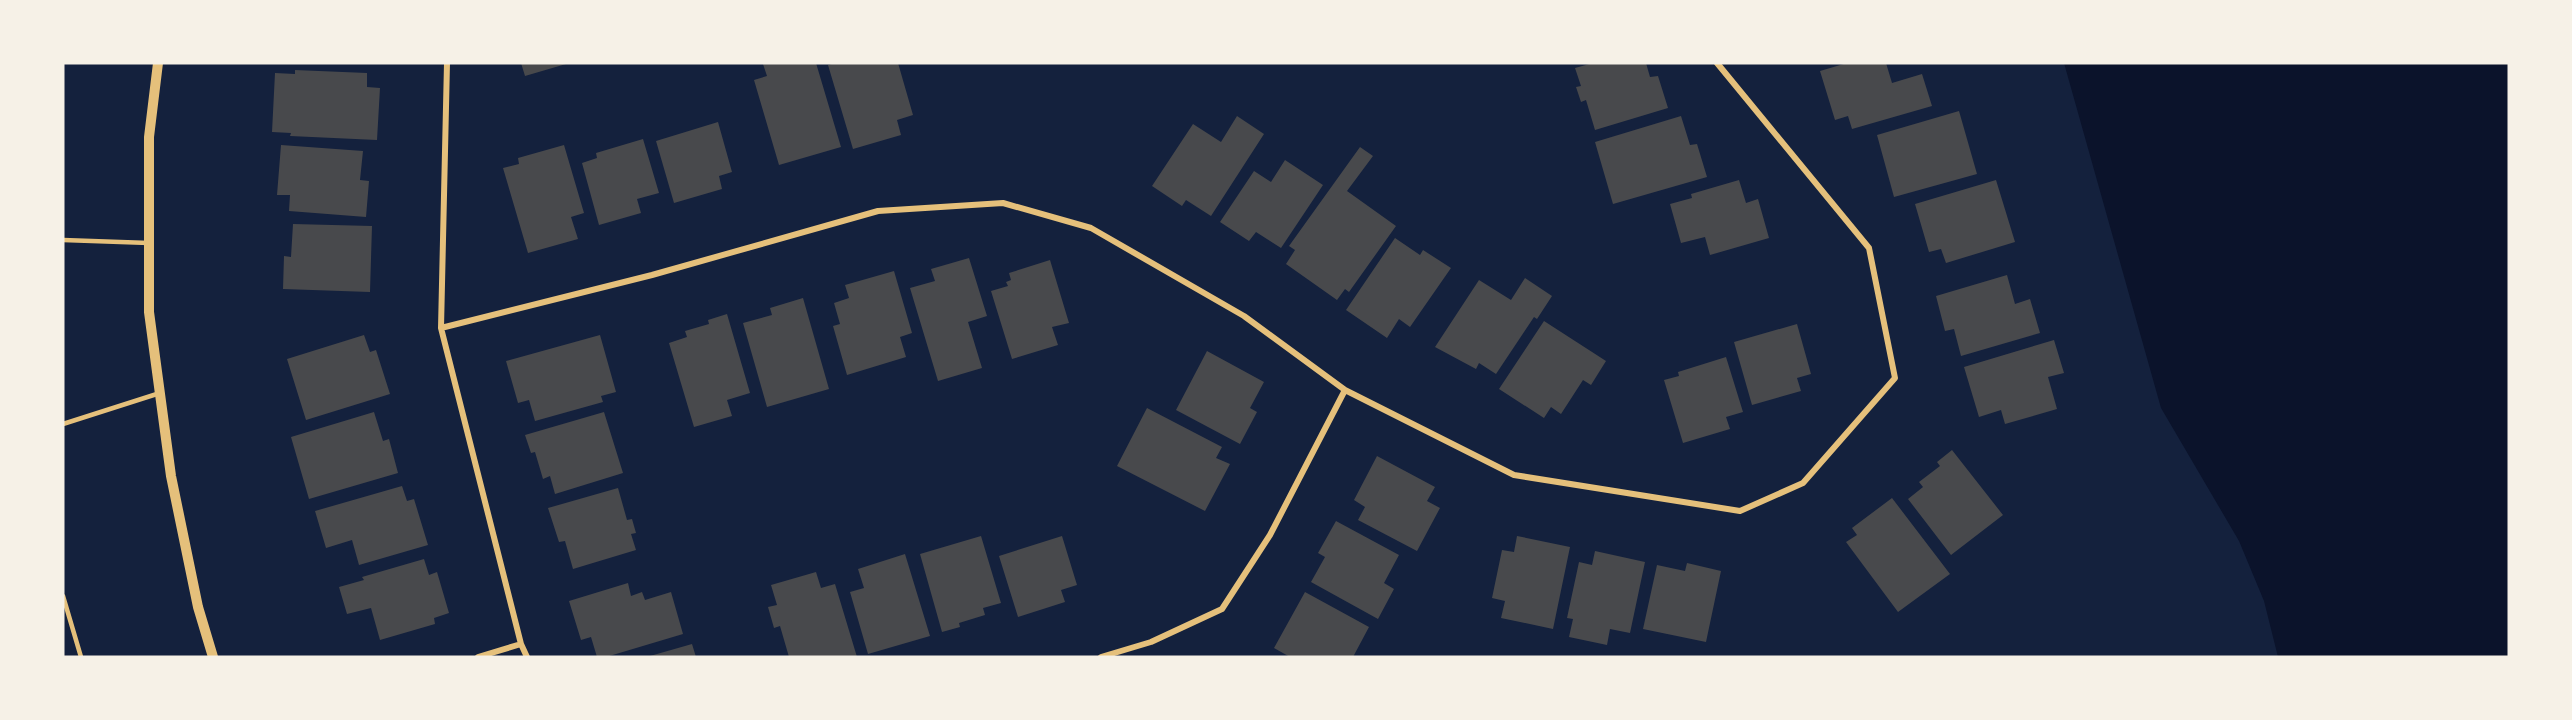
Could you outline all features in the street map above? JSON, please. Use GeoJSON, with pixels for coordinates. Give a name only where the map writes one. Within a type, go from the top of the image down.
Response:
{"type":"FeatureCollection","features":[{"type":"Feature","properties":{"kind":"street"},"geometry":{"type":"LineString","coordinates":[[158,63],[149,137],[149,312],[171,476],[198,607],[213,657]]}},
{"type":"Feature","properties":{"kind":"street"},"geometry":{"type":"LineString","coordinates":[[447,63],[441,328],[520,644],[527,657]]}},
{"type":"Feature","properties":{"kind":"street"},"geometry":{"type":"LineString","coordinates":[[441,328],[652,275],[878,211],[1003,203],[1091,228],[1244,316],[1345,390],[1514,475],[1740,511],[1803,483],[1895,378],[1869,248],[1717,63]]}},
{"type":"Feature","properties":{"kind":"street"},"geometry":{"type":"LineString","coordinates":[[1101,657],[1151,642],[1222,609],[1270,535],[1345,390]]}},
{"type":"Feature","properties":{"kind":"street"},"geometry":{"type":"LineString","coordinates":[[478,657],[520,644]]}},
{"type":"Feature","properties":{"kind":"lane"},"geometry":{"type":"LineString","coordinates":[[63,240],[149,243]]}},
{"type":"Feature","properties":{"kind":"lane"},"geometry":{"type":"LineString","coordinates":[[63,424],[160,393]]}},
{"type":"Feature","properties":{"kind":"lane"},"geometry":{"type":"LineString","coordinates":[[63,596],[81,657]]}},
{"type":"Feature","properties":{"kind":"water"},"geometry":{"type":"Polygon","coordinates":[[[2064,63],[2509,63],[2509,657],[2278,657],[2264,601],[2239,541],[2161,408],[2064,63]]]}},
{"type":"Feature","properties":{"kind":"building"},"geometry":{"type":"Polygon","coordinates":[[[521,63],[566,63],[566,64],[525,76],[521,63]]]}},
{"type":"Feature","properties":{"kind":"building"},"geometry":{"type":"Polygon","coordinates":[[[816,63],[841,147],[779,165],[754,80],[767,76],[763,64],[816,63]]]}},
{"type":"Feature","properties":{"kind":"building"},"geometry":{"type":"Polygon","coordinates":[[[898,63],[913,115],[897,120],[901,135],[853,149],[828,65],[898,63]]]}},
{"type":"Feature","properties":{"kind":"building"},"geometry":{"type":"Polygon","coordinates":[[[1593,63],[1646,63],[1650,77],[1658,76],[1668,108],[1595,130],[1586,100],[1581,102],[1576,87],[1581,86],[1575,68],[1593,63]]]}},
{"type":"Feature","properties":{"kind":"building"},"geometry":{"type":"Polygon","coordinates":[[[1847,63],[1886,63],[1892,83],[1922,74],[1932,106],[1852,129],[1848,116],[1835,120],[1820,71],[1847,63]]]}},
{"type":"Feature","properties":{"kind":"building"},"geometry":{"type":"Polygon","coordinates":[[[295,70],[367,73],[367,87],[380,88],[377,140],[290,136],[291,133],[272,132],[275,73],[295,74],[295,70]]]}},
{"type":"Feature","properties":{"kind":"building"},"geometry":{"type":"Polygon","coordinates":[[[1959,111],[1977,174],[1894,197],[1877,135],[1959,111]]]}},
{"type":"Feature","properties":{"kind":"building"},"geometry":{"type":"Polygon","coordinates":[[[1237,116],[1264,134],[1211,216],[1186,200],[1182,206],[1152,186],[1193,124],[1221,142],[1237,116]]]}},
{"type":"Feature","properties":{"kind":"building"},"geometry":{"type":"Polygon","coordinates":[[[1681,116],[1690,145],[1697,144],[1707,177],[1613,204],[1595,142],[1681,116]]]}},
{"type":"Feature","properties":{"kind":"building"},"geometry":{"type":"Polygon","coordinates":[[[718,122],[732,172],[719,176],[722,189],[674,203],[656,141],[718,122]]]}},
{"type":"Feature","properties":{"kind":"building"},"geometry":{"type":"Polygon","coordinates":[[[643,139],[659,193],[637,199],[641,213],[599,225],[582,163],[597,158],[596,153],[643,139]]]}},
{"type":"Feature","properties":{"kind":"building"},"geometry":{"type":"Polygon","coordinates":[[[281,145],[363,151],[360,180],[369,181],[366,217],[289,211],[290,195],[277,195],[281,145]]]}},
{"type":"Feature","properties":{"kind":"building"},"geometry":{"type":"Polygon","coordinates":[[[564,145],[584,213],[571,217],[578,239],[528,253],[503,168],[519,164],[518,158],[564,145]]]}},
{"type":"Feature","properties":{"kind":"building"},"geometry":{"type":"Polygon","coordinates":[[[1360,147],[1373,156],[1347,191],[1396,226],[1349,292],[1345,289],[1337,300],[1286,264],[1295,250],[1289,246],[1360,147]]]}},
{"type":"Feature","properties":{"kind":"building"},"geometry":{"type":"Polygon","coordinates":[[[1285,160],[1323,185],[1281,248],[1256,232],[1249,241],[1220,222],[1254,171],[1271,182],[1285,160]]]}},
{"type":"Feature","properties":{"kind":"building"},"geometry":{"type":"Polygon","coordinates":[[[1739,180],[1746,203],[1758,199],[1769,238],[1710,255],[1705,237],[1681,243],[1670,204],[1692,198],[1691,194],[1739,180]]]}},
{"type":"Feature","properties":{"kind":"building"},"geometry":{"type":"Polygon","coordinates":[[[1996,180],[2015,242],[1946,263],[1941,249],[1929,252],[1915,204],[1996,180]]]}},
{"type":"Feature","properties":{"kind":"building"},"geometry":{"type":"Polygon","coordinates":[[[293,224],[372,226],[370,292],[283,289],[284,256],[291,257],[293,224]]]}},
{"type":"Feature","properties":{"kind":"building"},"geometry":{"type":"Polygon","coordinates":[[[1395,238],[1420,255],[1423,250],[1451,268],[1410,327],[1399,319],[1387,338],[1346,310],[1395,238]]]}},
{"type":"Feature","properties":{"kind":"building"},"geometry":{"type":"Polygon","coordinates":[[[969,258],[987,316],[968,322],[982,368],[938,381],[910,288],[935,281],[931,269],[969,258]]]}},
{"type":"Feature","properties":{"kind":"building"},"geometry":{"type":"Polygon","coordinates":[[[1050,260],[1069,323],[1052,327],[1058,345],[1012,359],[991,291],[1008,286],[1006,282],[1011,280],[1009,273],[1050,260]]]}},
{"type":"Feature","properties":{"kind":"building"},"geometry":{"type":"Polygon","coordinates":[[[894,271],[912,333],[900,337],[906,357],[847,375],[833,326],[840,324],[834,303],[849,298],[845,285],[894,271]]]}},
{"type":"Feature","properties":{"kind":"building"},"geometry":{"type":"Polygon","coordinates":[[[2007,275],[2015,304],[2030,299],[2040,333],[1961,356],[1954,329],[1945,331],[1936,296],[2007,275]]]}},
{"type":"Feature","properties":{"kind":"building"},"geometry":{"type":"Polygon","coordinates":[[[1525,278],[1552,296],[1537,319],[1534,317],[1496,374],[1479,363],[1476,369],[1435,347],[1479,280],[1511,300],[1525,278]]]}},
{"type":"Feature","properties":{"kind":"building"},"geometry":{"type":"Polygon","coordinates":[[[803,298],[829,389],[767,407],[743,323],[772,315],[770,308],[803,298]]]}},
{"type":"Feature","properties":{"kind":"building"},"geometry":{"type":"Polygon","coordinates":[[[727,314],[750,393],[727,400],[732,416],[694,427],[669,343],[687,337],[685,331],[709,324],[708,320],[727,314]]]}},
{"type":"Feature","properties":{"kind":"building"},"geometry":{"type":"Polygon","coordinates":[[[1544,321],[1606,361],[1591,385],[1583,380],[1561,414],[1551,407],[1544,418],[1499,389],[1544,321]]]}},
{"type":"Feature","properties":{"kind":"building"},"geometry":{"type":"Polygon","coordinates":[[[1797,324],[1811,374],[1797,378],[1801,391],[1752,405],[1734,342],[1797,324]]]}},
{"type":"Feature","properties":{"kind":"building"},"geometry":{"type":"Polygon","coordinates":[[[364,335],[370,352],[376,350],[390,394],[306,420],[287,359],[364,335]]]}},
{"type":"Feature","properties":{"kind":"building"},"geometry":{"type":"Polygon","coordinates":[[[600,335],[616,392],[601,396],[603,402],[535,421],[529,400],[518,403],[506,361],[600,335]]]}},
{"type":"Feature","properties":{"kind":"building"},"geometry":{"type":"Polygon","coordinates":[[[2054,340],[2064,373],[2048,377],[2057,409],[2005,424],[2001,410],[1979,417],[1964,367],[2054,340]]]}},
{"type":"Feature","properties":{"kind":"building"},"geometry":{"type":"Polygon","coordinates":[[[1207,351],[1264,382],[1250,408],[1257,412],[1240,444],[1176,410],[1207,351]]]}},
{"type":"Feature","properties":{"kind":"building"},"geometry":{"type":"Polygon","coordinates":[[[1726,357],[1743,412],[1726,417],[1730,429],[1683,443],[1664,380],[1679,376],[1678,372],[1726,357]]]}},
{"type":"Feature","properties":{"kind":"building"},"geometry":{"type":"Polygon","coordinates":[[[1147,408],[1222,447],[1216,458],[1230,464],[1205,511],[1117,466],[1147,408]]]}},
{"type":"Feature","properties":{"kind":"building"},"geometry":{"type":"Polygon","coordinates":[[[374,412],[383,441],[389,439],[398,473],[309,499],[291,437],[374,412]]]}},
{"type":"Feature","properties":{"kind":"building"},"geometry":{"type":"Polygon","coordinates":[[[604,412],[623,473],[555,494],[550,476],[543,479],[535,452],[531,453],[525,435],[604,412]]]}},
{"type":"Feature","properties":{"kind":"building"},"geometry":{"type":"Polygon","coordinates":[[[1952,450],[2003,515],[1951,555],[1908,499],[1923,487],[1919,482],[1940,466],[1937,462],[1952,450]]]}},
{"type":"Feature","properties":{"kind":"building"},"geometry":{"type":"Polygon","coordinates":[[[1377,456],[1435,487],[1427,501],[1440,508],[1417,551],[1358,520],[1365,507],[1354,500],[1377,456]]]}},
{"type":"Feature","properties":{"kind":"building"},"geometry":{"type":"Polygon","coordinates":[[[402,486],[407,501],[414,499],[428,545],[359,565],[352,540],[326,548],[315,511],[402,486]]]}},
{"type":"Feature","properties":{"kind":"building"},"geometry":{"type":"Polygon","coordinates":[[[618,488],[627,520],[632,519],[636,533],[631,534],[636,550],[573,569],[565,541],[559,542],[548,508],[618,488]]]}},
{"type":"Feature","properties":{"kind":"building"},"geometry":{"type":"Polygon","coordinates":[[[1892,498],[1950,574],[1898,612],[1846,542],[1857,535],[1852,528],[1892,498]]]}},
{"type":"Feature","properties":{"kind":"building"},"geometry":{"type":"Polygon","coordinates":[[[1336,521],[1399,555],[1384,583],[1394,589],[1378,619],[1311,582],[1325,557],[1318,553],[1336,521]]]}},
{"type":"Feature","properties":{"kind":"building"},"geometry":{"type":"Polygon","coordinates":[[[981,536],[1001,603],[983,608],[985,615],[959,623],[960,627],[942,632],[920,554],[981,536]]]}},
{"type":"Feature","properties":{"kind":"building"},"geometry":{"type":"Polygon","coordinates":[[[1062,536],[1077,585],[1061,590],[1065,602],[1018,617],[999,556],[1062,536]]]}},
{"type":"Feature","properties":{"kind":"building"},"geometry":{"type":"Polygon","coordinates":[[[1517,536],[1570,547],[1553,629],[1501,618],[1505,601],[1492,598],[1502,550],[1514,552],[1517,536]]]}},
{"type":"Feature","properties":{"kind":"building"},"geometry":{"type":"Polygon","coordinates":[[[1595,551],[1645,562],[1630,633],[1610,629],[1607,645],[1569,637],[1573,619],[1567,618],[1579,562],[1592,565],[1595,551]]]}},
{"type":"Feature","properties":{"kind":"building"},"geometry":{"type":"Polygon","coordinates":[[[905,554],[930,636],[868,654],[850,592],[864,588],[858,569],[905,554]]]}},
{"type":"Feature","properties":{"kind":"building"},"geometry":{"type":"Polygon","coordinates":[[[424,559],[429,575],[437,572],[449,613],[434,618],[435,624],[380,640],[371,608],[347,614],[339,587],[364,580],[362,577],[424,559]]]}},
{"type":"Feature","properties":{"kind":"building"},"geometry":{"type":"Polygon","coordinates":[[[1687,563],[1721,571],[1706,642],[1643,629],[1657,565],[1685,571],[1687,563]]]}},
{"type":"Feature","properties":{"kind":"building"},"geometry":{"type":"Polygon","coordinates":[[[816,572],[821,588],[835,584],[857,657],[789,657],[780,626],[774,628],[768,607],[777,605],[771,585],[816,572]]]}},
{"type":"Feature","properties":{"kind":"building"},"geometry":{"type":"Polygon","coordinates":[[[628,583],[631,596],[642,592],[645,600],[671,592],[683,634],[606,657],[597,657],[591,637],[581,640],[569,601],[628,583]]]}},
{"type":"Feature","properties":{"kind":"building"},"geometry":{"type":"Polygon","coordinates":[[[1305,592],[1369,627],[1353,657],[1290,657],[1274,648],[1305,592]]]}},
{"type":"Feature","properties":{"kind":"building"},"geometry":{"type":"Polygon","coordinates":[[[692,644],[696,657],[650,657],[650,656],[692,644]]]}}]}
